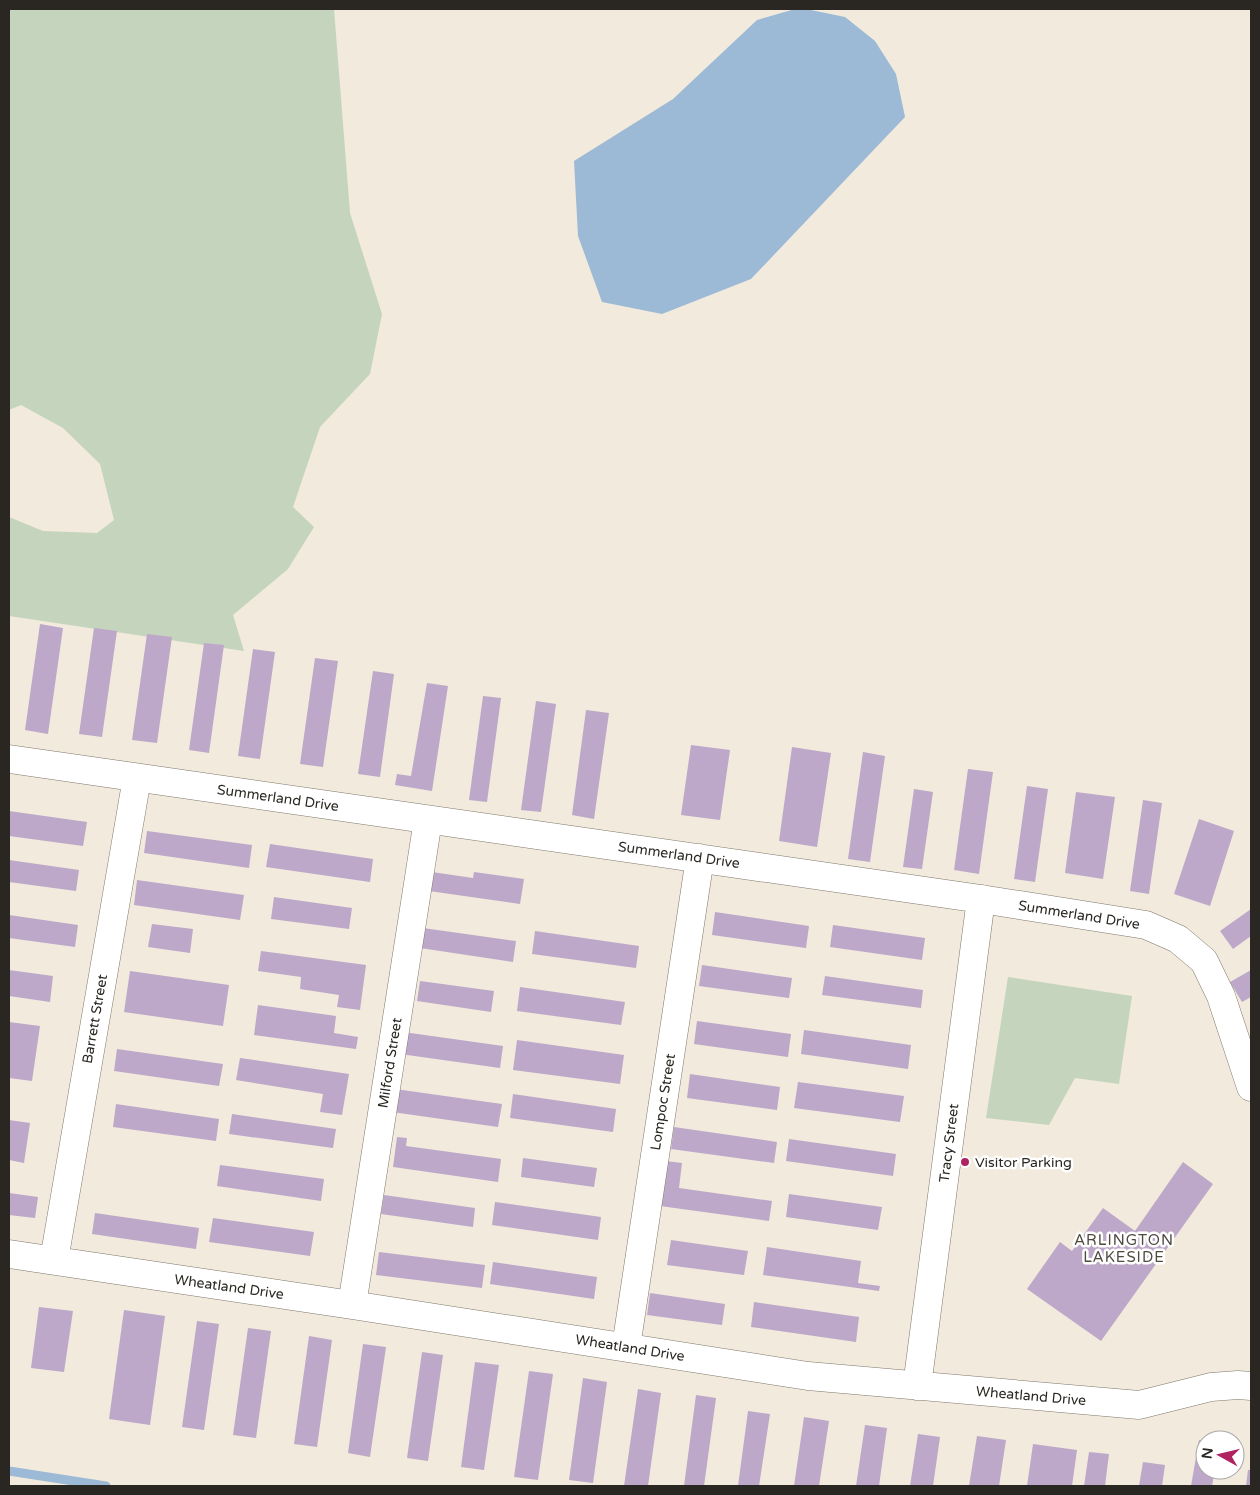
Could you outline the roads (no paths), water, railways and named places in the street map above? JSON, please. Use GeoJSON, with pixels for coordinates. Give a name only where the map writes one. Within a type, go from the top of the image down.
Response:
{"type":"FeatureCollection","features":[{"type":"Feature","properties":{"kind":"street","name":"Summerland Drive"},"geometry":{"type":"LineString","coordinates":[[9,759],[981,899],[1146,926],[1178,939],[1204,961],[1221,996],[1251,1087]]}},
{"type":"Feature","properties":{"kind":"street","name":"Barrett Street"},"geometry":{"type":"LineString","coordinates":[[54,1260],[137,778]]}},
{"type":"Feature","properties":{"kind":"street","name":"Milford Street"},"geometry":{"type":"LineString","coordinates":[[352,1305],[428,820]]}},
{"type":"Feature","properties":{"kind":"street","name":"Lompoc Street"},"geometry":{"type":"LineString","coordinates":[[626,1347],[700,858]]}},
{"type":"Feature","properties":{"kind":"street","name":"Tracy Street"},"geometry":{"type":"LineString","coordinates":[[918,1386],[981,899]]}},
{"type":"Feature","properties":{"kind":"street","name":"Wheatland Drive"},"geometry":{"type":"LineString","coordinates":[[9,1254],[808,1376],[1140,1405],[1247,1380]]}},
{"type":"Feature","properties":{"kind":"water"},"geometry":{"type":"Polygon","coordinates":[[[795,9],[806,9],[845,17],[875,41],[896,74],[905,117],[751,279],[662,314],[602,302],[578,236],[574,161],[673,99],[757,20],[795,9]]]}},
{"type":"Feature","properties":{"kind":"waterway"},"geometry":{"type":"LineString","coordinates":[[9,1471],[106,1486]]}},
{"type":"Feature","properties":{"kind":"place","name":"Visitor Parking"},"geometry":{"type":"Point","coordinates":[965,1162]}},
{"type":"Feature","properties":{"kind":"district","name":"ARLINGTON LAKESIDE"},"geometry":{"type":"Point","coordinates":[1124,1248]}}]}
